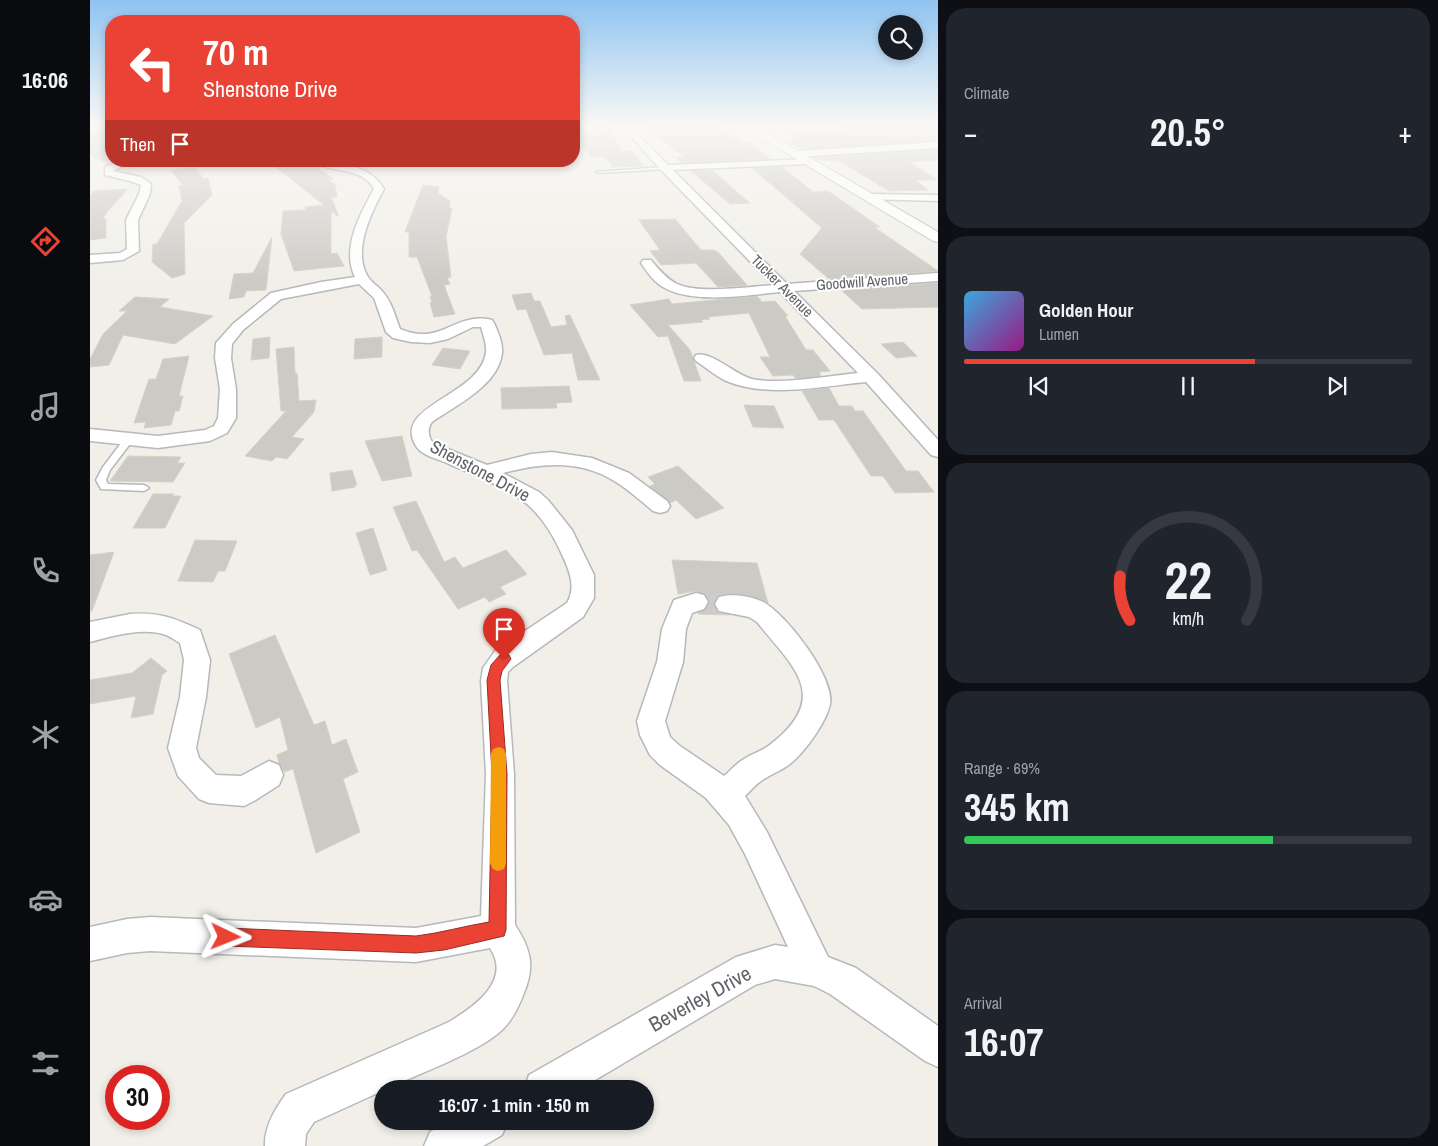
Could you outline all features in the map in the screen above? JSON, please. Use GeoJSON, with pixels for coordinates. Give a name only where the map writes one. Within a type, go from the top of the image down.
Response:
{"type":"FeatureCollection","features":[{"type":"Feature","properties":{"kind":"main road"},"geometry":{"type":"LineString","coordinates":[[835,177],[938,238]]}},
{"type":"Feature","properties":{"kind":"street"},"geometry":{"type":"LineString","coordinates":[[90,259],[129,254],[133,251],[131,222],[137,207],[146,194],[146,184],[138,178],[129,177]]}},
{"type":"Feature","properties":{"kind":"street"},"geometry":{"type":"LineString","coordinates":[[90,435],[158,442],[210,435],[221,429],[227,418],[228,389],[224,343],[238,327],[276,296],[321,286],[362,280],[355,258],[360,231],[379,189],[374,181],[367,177]]}},
{"type":"Feature","properties":{"kind":"street","name":"Tucker Avenue"},"geometry":{"type":"LineString","coordinates":[[674,177],[872,377],[938,451]]}},
{"type":"Feature","properties":{"kind":"street"},"geometry":{"type":"LineString","coordinates":[[870,197],[938,198]]}},
{"type":"Feature","properties":{"kind":"street","name":"Goodwill Avenue"},"geometry":{"type":"LineString","coordinates":[[647,263],[660,279],[671,286],[687,292],[731,292],[938,278]]}},
{"type":"Feature","properties":{"kind":"street","name":"Shenstone Drive"},"geometry":{"type":"LineString","coordinates":[[362,280],[378,293],[388,314],[393,332],[404,338],[432,339],[466,324],[478,321],[487,323],[494,353],[489,369],[480,380],[426,418],[420,426],[420,436],[426,447],[485,472],[532,497],[541,505],[564,535],[584,574],[582,598],[575,610],[504,659],[496,668],[494,680],[500,774],[498,930]]}},
{"type":"Feature","properties":{"kind":"street"},"geometry":{"type":"LineString","coordinates":[[702,358],[733,378],[753,384],[778,385],[872,377]]}},
{"type":"Feature","properties":{"kind":"street"},"geometry":{"type":"LineString","coordinates":[[485,472],[531,460],[552,458],[592,464],[622,477],[660,506]]}},
{"type":"Feature","properties":{"kind":"street"},"geometry":{"type":"LineString","coordinates":[[696,602],[682,607],[678,614],[670,662],[651,721],[652,731],[656,741],[667,754],[724,795],[744,818],[816,969]]}},
{"type":"Feature","properties":{"kind":"street"},"geometry":{"type":"LineString","coordinates":[[724,795],[752,770],[781,754],[806,727],[817,703],[814,682],[804,662],[765,615],[754,608],[727,604]]}},
{"type":"Feature","properties":{"kind":"street"},"geometry":{"type":"LineString","coordinates":[[90,632],[124,623],[143,623],[171,626],[190,637],[197,660],[193,697],[182,748],[188,766],[209,789],[244,791],[269,775]]}},
{"type":"Feature","properties":{"kind":"street"},"geometry":{"type":"LineString","coordinates":[[90,944],[127,936],[150,934],[416,945],[498,930],[510,948],[514,962],[511,980],[501,1002],[487,1020],[462,1035],[300,1108],[292,1119],[284,1137],[285,1146]]}},
{"type":"Feature","properties":{"kind":"street","name":"Beverley Drive"},"geometry":{"type":"LineString","coordinates":[[559,1080],[748,968],[775,962],[816,969],[843,981],[938,1048]]}},
{"type":"Feature","properties":{"kind":"street"},"geometry":{"type":"LineString","coordinates":[[444,1146],[472,1130]]}},
{"type":"Feature","properties":{"kind":"lane"},"geometry":{"type":"LineString","coordinates":[[128,440],[106,469],[101,480],[104,487],[144,488]]}},
{"type":"Feature","properties":{"kind":"building"},"geometry":{"type":"Polygon","coordinates":[[[177,177],[208,178],[212,195],[184,223],[185,274],[172,278],[152,262],[153,244],[157,244],[182,201],[179,186],[183,185],[177,177]]]}},
{"type":"Feature","properties":{"kind":"building"},"geometry":{"type":"Polygon","coordinates":[[[289,177],[334,179],[328,180],[335,184],[337,197],[331,197],[339,217],[331,211],[331,254],[337,253],[344,266],[294,271],[281,234],[283,211],[306,210],[305,207],[324,205],[289,177]]]}},
{"type":"Feature","properties":{"kind":"building"},"geometry":{"type":"Polygon","coordinates":[[[699,177],[720,177],[750,203],[730,204],[699,177]]]}},
{"type":"Feature","properties":{"kind":"building"},"geometry":{"type":"Polygon","coordinates":[[[763,177],[795,177],[813,192],[828,191],[880,227],[874,227],[938,271],[829,279],[800,254],[822,228],[763,177]]]}},
{"type":"Feature","properties":{"kind":"building"},"geometry":{"type":"Polygon","coordinates":[[[867,177],[933,177],[937,180],[916,180],[928,190],[889,191],[867,177]]]}},
{"type":"Feature","properties":{"kind":"building"},"geometry":{"type":"Polygon","coordinates":[[[423,185],[439,187],[438,193],[450,201],[449,208],[452,208],[446,237],[451,277],[447,278],[450,284],[444,285],[455,314],[434,317],[430,303],[432,302],[430,296],[432,296],[417,257],[409,257],[409,232],[405,232],[423,185]]]}},
{"type":"Feature","properties":{"kind":"building"},"geometry":{"type":"Polygon","coordinates":[[[128,189],[106,213],[103,219],[106,219],[106,238],[90,240],[90,195],[94,191],[128,189]]]}},
{"type":"Feature","properties":{"kind":"building"},"geometry":{"type":"Polygon","coordinates":[[[675,219],[701,250],[718,252],[747,285],[718,287],[696,263],[661,265],[650,251],[660,250],[639,220],[675,219]]]}},
{"type":"Feature","properties":{"kind":"building"},"geometry":{"type":"Polygon","coordinates":[[[272,237],[266,290],[246,291],[244,297],[229,299],[234,274],[253,273],[272,237]]]}},
{"type":"Feature","properties":{"kind":"building"},"geometry":{"type":"Polygon","coordinates":[[[938,283],[938,307],[862,309],[841,290],[938,283]]]}},
{"type":"Feature","properties":{"kind":"building"},"geometry":{"type":"Polygon","coordinates":[[[531,293],[534,301],[540,301],[551,327],[567,325],[565,316],[570,315],[600,380],[578,380],[572,353],[544,355],[526,309],[517,310],[512,295],[531,293]]]}},
{"type":"Feature","properties":{"kind":"building"},"geometry":{"type":"Polygon","coordinates":[[[757,296],[762,302],[775,301],[788,316],[785,316],[806,350],[813,350],[830,371],[819,372],[821,376],[804,378],[795,378],[793,375],[773,376],[760,357],[770,357],[749,313],[708,317],[710,319],[701,320],[703,322],[668,325],[690,350],[701,381],[684,381],[668,336],[658,337],[630,305],[669,299],[672,304],[757,296]]]}},
{"type":"Feature","properties":{"kind":"building"},"geometry":{"type":"Polygon","coordinates":[[[135,297],[169,299],[160,307],[213,316],[175,344],[123,335],[109,365],[90,367],[90,359],[103,334],[127,311],[119,311],[135,297]]]}},
{"type":"Feature","properties":{"kind":"building"},"geometry":{"type":"Polygon","coordinates":[[[270,337],[269,358],[251,360],[253,339],[270,337]]]}},
{"type":"Feature","properties":{"kind":"building"},"geometry":{"type":"Polygon","coordinates":[[[382,337],[382,357],[354,359],[355,339],[382,337]]]}},
{"type":"Feature","properties":{"kind":"building"},"geometry":{"type":"Polygon","coordinates":[[[903,342],[917,356],[896,358],[881,344],[903,342]]]}},
{"type":"Feature","properties":{"kind":"building"},"geometry":{"type":"Polygon","coordinates":[[[294,347],[299,401],[316,400],[314,412],[292,437],[304,439],[287,459],[276,457],[272,461],[245,456],[286,411],[281,411],[276,349],[294,347]]]}},
{"type":"Feature","properties":{"kind":"building"},"geometry":{"type":"Polygon","coordinates":[[[443,348],[470,351],[460,369],[432,365],[443,348]]]}},
{"type":"Feature","properties":{"kind":"building"},"geometry":{"type":"Polygon","coordinates":[[[189,356],[179,396],[183,396],[179,411],[175,411],[171,425],[144,428],[146,422],[134,423],[149,379],[156,379],[163,359],[189,356]]]}},
{"type":"Feature","properties":{"kind":"building"},"geometry":{"type":"Polygon","coordinates":[[[569,386],[572,402],[556,403],[557,408],[502,409],[501,388],[569,386]]]}},
{"type":"Feature","properties":{"kind":"building"},"geometry":{"type":"Polygon","coordinates":[[[829,388],[839,406],[852,406],[855,411],[863,411],[906,471],[918,471],[934,492],[895,493],[883,476],[871,476],[834,420],[819,420],[802,391],[829,388]]]}},
{"type":"Feature","properties":{"kind":"building"},"geometry":{"type":"Polygon","coordinates":[[[744,405],[774,406],[784,428],[753,427],[744,405]]]}},
{"type":"Feature","properties":{"kind":"building"},"geometry":{"type":"Polygon","coordinates":[[[402,436],[412,476],[382,481],[365,441],[402,436]]]}},
{"type":"Feature","properties":{"kind":"building"},"geometry":{"type":"Polygon","coordinates":[[[128,456],[181,457],[177,463],[185,463],[173,482],[110,481],[128,456]]]}},
{"type":"Feature","properties":{"kind":"building"},"geometry":{"type":"Polygon","coordinates":[[[678,466],[724,508],[696,519],[676,500],[670,503],[650,486],[655,484],[648,477],[678,466]]]}},
{"type":"Feature","properties":{"kind":"building"},"geometry":{"type":"Polygon","coordinates":[[[352,470],[357,485],[332,491],[330,473],[352,470]]]}},
{"type":"Feature","properties":{"kind":"building"},"geometry":{"type":"Polygon","coordinates":[[[153,494],[181,496],[165,528],[133,528],[153,494]]]}},
{"type":"Feature","properties":{"kind":"building"},"geometry":{"type":"Polygon","coordinates":[[[416,501],[444,562],[455,557],[463,568],[506,550],[527,574],[500,587],[506,594],[489,602],[485,597],[458,609],[417,550],[412,551],[393,507],[416,501]]]}},
{"type":"Feature","properties":{"kind":"building"},"geometry":{"type":"Polygon","coordinates":[[[373,528],[387,570],[370,575],[356,533],[373,528]]]}},
{"type":"Feature","properties":{"kind":"building"},"geometry":{"type":"Polygon","coordinates":[[[195,540],[237,541],[225,571],[218,571],[213,582],[178,581],[195,540]]]}},
{"type":"Feature","properties":{"kind":"building"},"geometry":{"type":"Polygon","coordinates":[[[114,552],[92,611],[90,611],[90,555],[114,552]]]}},
{"type":"Feature","properties":{"kind":"building"},"geometry":{"type":"Polygon","coordinates":[[[672,560],[757,563],[768,603],[747,595],[724,594],[717,596],[713,605],[719,613],[729,615],[698,614],[706,610],[710,601],[704,593],[696,591],[678,594],[672,560]]]}},
{"type":"Feature","properties":{"kind":"building"},"geometry":{"type":"Polygon","coordinates":[[[275,635],[314,725],[325,721],[332,745],[346,739],[358,772],[343,779],[360,832],[316,853],[293,769],[284,772],[279,763],[277,755],[288,750],[280,717],[256,728],[229,654],[275,635]]]}},
{"type":"Feature","properties":{"kind":"building"},"geometry":{"type":"Polygon","coordinates":[[[151,658],[167,671],[162,675],[153,714],[131,718],[136,696],[90,704],[90,680],[132,673],[151,658]]]}},
{"type":"Feature","properties":{"kind":"tunnel"},"geometry":{"type":"LineString","coordinates":[[696,602],[727,604]]}},
{"type":"Feature","properties":{"kind":"slow traffic"},"geometry":{"type":"LineString","coordinates":[[498,863],[499,754]]}},
{"type":"Feature","properties":{"kind":"route"},"geometry":{"type":"LineString","coordinates":[[226,937],[416,945],[498,930],[500,774],[494,680],[496,668],[504,659]]}}]}
